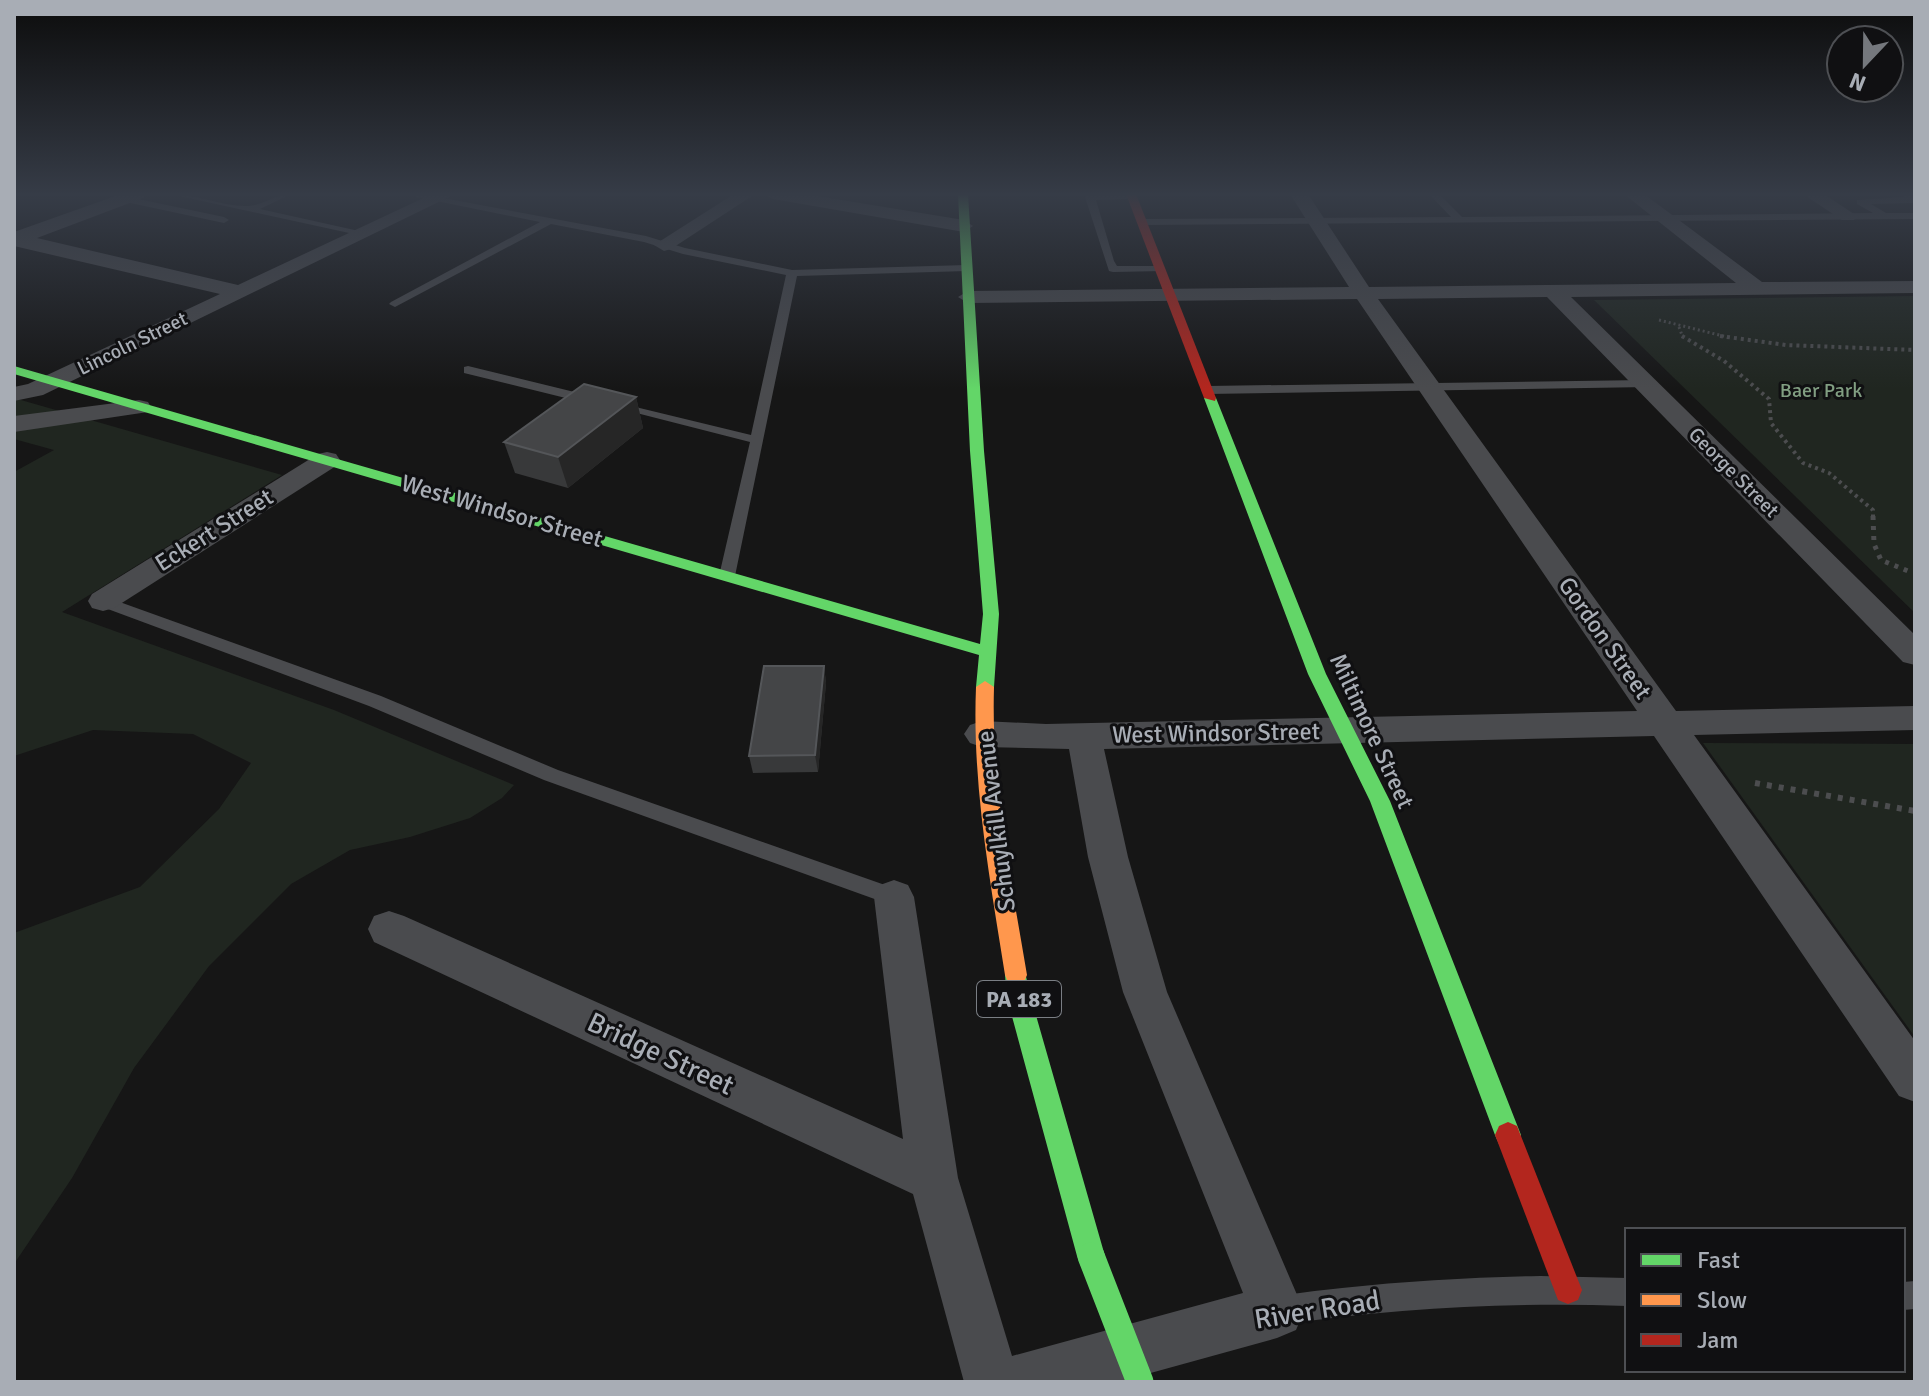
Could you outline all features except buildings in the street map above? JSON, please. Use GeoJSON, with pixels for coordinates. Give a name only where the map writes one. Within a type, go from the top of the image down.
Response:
{"type":"FeatureCollection","features":[{"type":"Feature","properties":{"kind":"main road","name":"Schuylkill Avenue"},"geometry":{"type":"LineString","coordinates":[[966,259],[977,451],[991,614],[982,734],[1019,998],[1091,1256],[1140,1382]]}},
{"type":"Feature","properties":{"kind":"main road","name":"Miltimore Street"},"geometry":{"type":"LineString","coordinates":[[1155,259],[1317,674],[1380,801],[1568,1290]]}},
{"type":"Feature","properties":{"kind":"main road","name":"West Windsor Street"},"geometry":{"type":"LineString","coordinates":[[14,370],[34,388],[139,407],[989,652]]}},
{"type":"Feature","properties":{"kind":"street"},"geometry":{"type":"LineString","coordinates":[[100,259],[239,292]]}},
{"type":"Feature","properties":{"kind":"street","name":"Lincoln Street"},"geometry":{"type":"LineString","coordinates":[[14,408],[33,399],[34,388],[308,259]]}},
{"type":"Feature","properties":{"kind":"street","name":"Gordon Street"},"geometry":{"type":"LineString","coordinates":[[1341,259],[1915,1080]]}},
{"type":"Feature","properties":{"kind":"street"},"geometry":{"type":"LineString","coordinates":[[1718,259],[1756,288]]}},
{"type":"Feature","properties":{"kind":"street"},"geometry":{"type":"LineString","coordinates":[[968,297],[1915,287]]}},
{"type":"Feature","properties":{"kind":"street","name":"George Street"},"geometry":{"type":"LineString","coordinates":[[1553,291],[1915,654]]}},
{"type":"Feature","properties":{"kind":"street"},"geometry":{"type":"LineString","coordinates":[[14,424],[139,407]]}},
{"type":"Feature","properties":{"kind":"street","name":"Eckert Street"},"geometry":{"type":"LineString","coordinates":[[103,601],[327,460]]}},
{"type":"Feature","properties":{"kind":"street","name":"West Windsor Street"},"geometry":{"type":"LineString","coordinates":[[982,734],[1065,737],[1915,718]]}},
{"type":"Feature","properties":{"kind":"street"},"geometry":{"type":"LineString","coordinates":[[1065,737],[1108,857],[1145,992],[1277,1311]]}},
{"type":"Feature","properties":{"kind":"street"},"geometry":{"type":"LineString","coordinates":[[894,897],[933,1178],[992,1382]]}},
{"type":"Feature","properties":{"kind":"street","name":"Bridge Street"},"geometry":{"type":"LineString","coordinates":[[389,929],[933,1178]]}},
{"type":"Feature","properties":{"kind":"street","name":"River Road"},"geometry":{"type":"LineString","coordinates":[[1016,1382],[1277,1311]]}},
{"type":"Feature","properties":{"kind":"lane"},"geometry":{"type":"LineString","coordinates":[[395,304],[478,259]]}},
{"type":"Feature","properties":{"kind":"lane"},"geometry":{"type":"LineString","coordinates":[[729,259],[792,273],[967,268]]}},
{"type":"Feature","properties":{"kind":"lane"},"geometry":{"type":"LineString","coordinates":[[1108,259],[1113,269],[1159,269]]}},
{"type":"Feature","properties":{"kind":"lane"},"geometry":{"type":"LineString","coordinates":[[727,576],[792,273]]}},
{"type":"Feature","properties":{"kind":"lane"},"geometry":{"type":"LineString","coordinates":[[468,370],[757,440]]}},
{"type":"Feature","properties":{"kind":"lane"},"geometry":{"type":"LineString","coordinates":[[1207,390],[1645,384]]}},
{"type":"Feature","properties":{"kind":"lane"},"geometry":{"type":"LineString","coordinates":[[103,601],[375,701],[551,775],[894,897]]}},
{"type":"Feature","properties":{"kind":"lane","name":"River Road"},"geometry":{"type":"LineString","coordinates":[[1277,1311],[1354,1299],[1568,1290],[1625,1292]]}},
{"type":"Feature","properties":{"kind":"path"},"geometry":{"type":"LineString","coordinates":[[1653,317],[1696,332],[1802,347],[1915,350]]}},
{"type":"Feature","properties":{"kind":"path"},"geometry":{"type":"LineString","coordinates":[[1679,327],[1683,339],[1724,361],[1769,399],[1771,423],[1803,463],[1829,473],[1873,510],[1874,544],[1881,560],[1908,571]]}},
{"type":"Feature","properties":{"kind":"path"},"geometry":{"type":"LineString","coordinates":[[1702,773],[1915,811]]}},
{"type":"Feature","properties":{"kind":"green space","name":"Baer Park"},"geometry":{"type":"Polygon","coordinates":[[[1915,296],[1915,613],[1594,300],[1915,296]]]}},
{"type":"Feature","properties":{"kind":"green space"},"geometry":{"type":"Polygon","coordinates":[[[14,398],[282,475],[62,612],[334,710],[514,785],[502,798],[470,818],[410,837],[350,850],[291,884],[209,966],[134,1068],[72,1178],[14,1264],[14,933],[140,887],[219,809],[251,763],[193,734],[93,730],[14,756],[14,472],[54,450],[14,439],[14,398]]]}},
{"type":"Feature","properties":{"kind":"green space"},"geometry":{"type":"Polygon","coordinates":[[[1703,743],[1915,744],[1915,1037],[1703,743]]]}},
{"type":"Feature","properties":{"kind":"traffic: fast"},"geometry":{"type":"LineString","coordinates":[[967,259],[977,451],[991,614],[985,687]]}},
{"type":"Feature","properties":{"kind":"traffic: fast"},"geometry":{"type":"LineString","coordinates":[[14,370],[989,652]]}},
{"type":"Feature","properties":{"kind":"traffic: fast"},"geometry":{"type":"LineString","coordinates":[[1210,398],[1317,674],[1380,801],[1508,1135]]}},
{"type":"Feature","properties":{"kind":"traffic: fast"},"geometry":{"type":"LineString","coordinates":[[1016,975],[1019,998],[1091,1256]]}},
{"type":"Feature","properties":{"kind":"traffic: fast"},"geometry":{"type":"LineString","coordinates":[[1091,1256],[1140,1382]]}},
{"type":"Feature","properties":{"kind":"traffic: slow"},"geometry":{"type":"LineString","coordinates":[[985,687],[988,796],[1016,975]]}},
{"type":"Feature","properties":{"kind":"traffic: jam"},"geometry":{"type":"LineString","coordinates":[[1156,259],[1210,398]]}},
{"type":"Feature","properties":{"kind":"traffic: jam"},"geometry":{"type":"LineString","coordinates":[[1508,1135],[1568,1290]]}}]}
